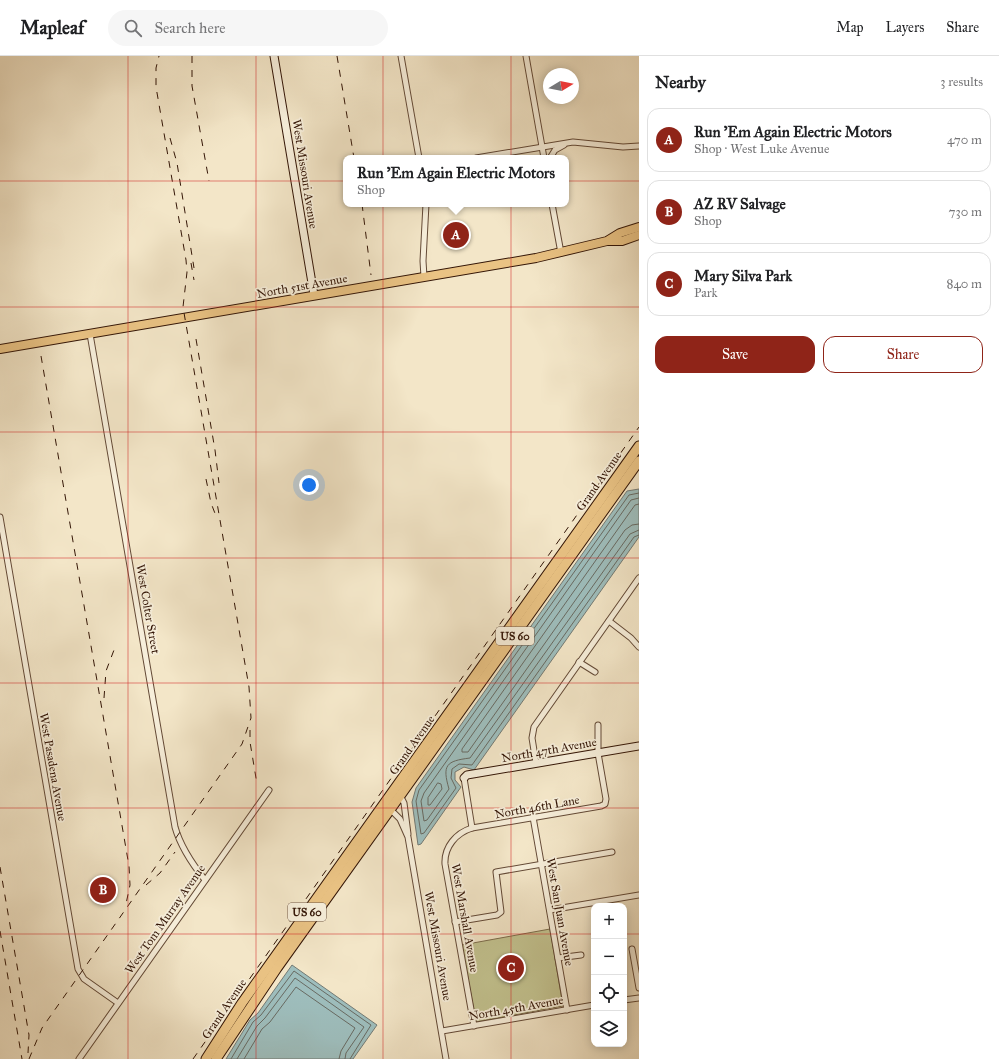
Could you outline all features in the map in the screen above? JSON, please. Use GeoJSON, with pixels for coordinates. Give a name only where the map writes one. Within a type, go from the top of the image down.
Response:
{"type":"FeatureCollection","features":[{"type":"Feature","properties":{"kind":"highway","name":"Grand Avenue"},"geometry":{"type":"LineString","coordinates":[[216,1059],[217,1052],[255,984],[412,767],[639,446]]}},
{"type":"Feature","properties":{"kind":"highway","name":"Grand Avenue"},"geometry":{"type":"LineString","coordinates":[[206,1059],[217,1052],[392,810],[639,461]]}},
{"type":"Feature","properties":{"kind":"highway"},"geometry":{"type":"LineString","coordinates":[[392,810],[391,802],[410,776],[412,767]]}},
{"type":"Feature","properties":{"kind":"highway"},"geometry":{"type":"LineString","coordinates":[[201,1059],[217,1052]]}},
{"type":"Feature","properties":{"kind":"main road","name":"North 51st Avenue"},"geometry":{"type":"LineString","coordinates":[[0,349],[561,253],[607,240],[620,233],[639,227]]}},
{"type":"Feature","properties":{"kind":"main road","name":"North 51st Avenue"},"geometry":{"type":"LineString","coordinates":[[607,240],[622,241],[639,235]]}},
{"type":"Feature","properties":{"kind":"street","name":"West Missouri Avenue"},"geometry":{"type":"LineString","coordinates":[[274,56],[314,296]]}},
{"type":"Feature","properties":{"kind":"street"},"geometry":{"type":"LineString","coordinates":[[401,56],[418,155]]}},
{"type":"Feature","properties":{"kind":"street"},"geometry":{"type":"LineString","coordinates":[[526,56],[543,155]]}},
{"type":"Feature","properties":{"kind":"street"},"geometry":{"type":"LineString","coordinates":[[552,155],[558,148],[573,142]]}},
{"type":"Feature","properties":{"kind":"street"},"geometry":{"type":"LineString","coordinates":[[494,155],[573,142],[623,147],[639,146]]}},
{"type":"Feature","properties":{"kind":"street"},"geometry":{"type":"LineString","coordinates":[[424,277],[423,261],[426,207]]}},
{"type":"Feature","properties":{"kind":"street"},"geometry":{"type":"LineString","coordinates":[[553,207],[561,253]]}},
{"type":"Feature","properties":{"kind":"street","name":"West Colter Street"},"geometry":{"type":"LineString","coordinates":[[90,334],[175,827],[190,857],[205,880]]}},
{"type":"Feature","properties":{"kind":"street","name":"West Pasadena Avenue"},"geometry":{"type":"LineString","coordinates":[[0,517],[78,969],[84,979],[118,1003]]}},
{"type":"Feature","properties":{"kind":"street"},"geometry":{"type":"LineString","coordinates":[[536,763],[532,738],[534,727],[579,662],[638,582]]}},
{"type":"Feature","properties":{"kind":"street"},"geometry":{"type":"LineString","coordinates":[[609,621],[631,638],[639,647]]}},
{"type":"Feature","properties":{"kind":"street"},"geometry":{"type":"LineString","coordinates":[[579,662],[595,672]]}},
{"type":"Feature","properties":{"kind":"street"},"geometry":{"type":"LineString","coordinates":[[598,725],[598,753]]}},
{"type":"Feature","properties":{"kind":"street","name":"North 47th Avenue"},"geometry":{"type":"LineString","coordinates":[[464,778],[467,776],[536,763],[639,746]]}},
{"type":"Feature","properties":{"kind":"street","name":"North 46th Lane"},"geometry":{"type":"LineString","coordinates":[[472,828],[601,806],[605,804],[606,799],[598,753]]}},
{"type":"Feature","properties":{"kind":"street"},"geometry":{"type":"LineString","coordinates":[[464,778],[472,828]]}},
{"type":"Feature","properties":{"kind":"street","name":"West Tom Murray Avenue"},"geometry":{"type":"LineString","coordinates":[[79,1059],[269,790]]}},
{"type":"Feature","properties":{"kind":"street","name":"West Missouri Avenue"},"geometry":{"type":"LineString","coordinates":[[401,796],[404,803],[408,837],[446,1059]]}},
{"type":"Feature","properties":{"kind":"street","name":"West Missouri Avenue"},"geometry":{"type":"LineString","coordinates":[[392,810],[400,819],[408,837]]}},
{"type":"Feature","properties":{"kind":"street","name":"West San Juan Avenue"},"geometry":{"type":"LineString","coordinates":[[534,817],[567,1010]]}},
{"type":"Feature","properties":{"kind":"street","name":"West Marshall Avenue"},"geometry":{"type":"LineString","coordinates":[[472,828],[456,836],[447,850],[445,857],[474,1026]]}},
{"type":"Feature","properties":{"kind":"street"},"geometry":{"type":"LineString","coordinates":[[455,922],[497,915],[501,912],[496,872],[612,852]]}},
{"type":"Feature","properties":{"kind":"street"},"geometry":{"type":"LineString","coordinates":[[550,910],[639,895]]}},
{"type":"Feature","properties":{"kind":"street"},"geometry":{"type":"LineString","coordinates":[[632,949],[639,988]]}},
{"type":"Feature","properties":{"kind":"street"},"geometry":{"type":"LineString","coordinates":[[558,958],[581,954]]}},
{"type":"Feature","properties":{"kind":"street"},"geometry":{"type":"LineString","coordinates":[[627,1000],[639,998]]}},
{"type":"Feature","properties":{"kind":"street","name":"North 45th Avenue"},"geometry":{"type":"LineString","coordinates":[[442,1031],[591,1006]]}},
{"type":"Feature","properties":{"kind":"green space"},"geometry":{"type":"Polygon","coordinates":[[[550,929],[563,1006],[476,1022],[462,945],[550,929]]]}},
{"type":"Feature","properties":{"kind":"water"},"geometry":{"type":"Polygon","coordinates":[[[639,489],[639,537],[474,770],[464,767],[455,772],[455,780],[461,787],[421,844],[418,845],[412,802],[416,788],[627,491],[639,489]]]}},
{"type":"Feature","properties":{"kind":"water"},"geometry":{"type":"Polygon","coordinates":[[[292,965],[377,1025],[353,1059],[226,1059],[250,1020],[258,1013],[292,965]]]}},
{"type":"Feature","properties":{"kind":"railway"},"geometry":{"type":"LineString","coordinates":[[29,1059],[42,1028],[242,744],[251,718],[249,687],[183,307],[187,272],[186,260],[156,87],[156,68],[159,56]]}},
{"type":"Feature","properties":{"kind":"railway"},"geometry":{"type":"LineString","coordinates":[[192,56],[192,86],[209,181]]}},
{"type":"Feature","properties":{"kind":"railway"},"geometry":{"type":"LineString","coordinates":[[337,56],[354,155]]}},
{"type":"Feature","properties":{"kind":"railway"},"geometry":{"type":"LineString","coordinates":[[170,138],[177,163],[194,268]]}},
{"type":"Feature","properties":{"kind":"railway"},"geometry":{"type":"LineString","coordinates":[[362,207],[371,275]]}},
{"type":"Feature","properties":{"kind":"railway"},"geometry":{"type":"LineString","coordinates":[[191,263],[194,280]]}},
{"type":"Feature","properties":{"kind":"railway"},"geometry":{"type":"LineString","coordinates":[[196,339],[215,450],[219,483]]}},
{"type":"Feature","properties":{"kind":"railway"},"geometry":{"type":"LineString","coordinates":[[41,356],[129,866],[130,885],[126,904]]}},
{"type":"Feature","properties":{"kind":"railway"},"geometry":{"type":"LineString","coordinates":[[193,1059],[639,427]]}},
{"type":"Feature","properties":{"kind":"railway"},"geometry":{"type":"LineString","coordinates":[[206,479],[211,503],[216,516]]}},
{"type":"Feature","properties":{"kind":"railway"},"geometry":{"type":"LineString","coordinates":[[104,698],[106,671],[114,650]]}},
{"type":"Feature","properties":{"kind":"railway"},"geometry":{"type":"LineString","coordinates":[[250,730],[250,742],[257,784]]}},
{"type":"Feature","properties":{"kind":"railway"},"geometry":{"type":"LineString","coordinates":[[146,885],[160,873],[175,852]]}},
{"type":"Feature","properties":{"kind":"railway"},"geometry":{"type":"LineString","coordinates":[[0,867],[29,1035],[28,1053]]}},
{"type":"Feature","properties":{"kind":"railway"},"geometry":{"type":"LineString","coordinates":[[0,931],[22,1059]]}},
{"type":"Feature","properties":{"kind":"place","name":"Run 'Em Again Electric Motors"},"geometry":{"type":"Point","coordinates":[456,235]}},
{"type":"Feature","properties":{"kind":"place","name":"AZ RV Salvage"},"geometry":{"type":"Point","coordinates":[103,890]}},
{"type":"Feature","properties":{"kind":"place","name":"Mary Silva Park"},"geometry":{"type":"Point","coordinates":[511,968]}}]}
